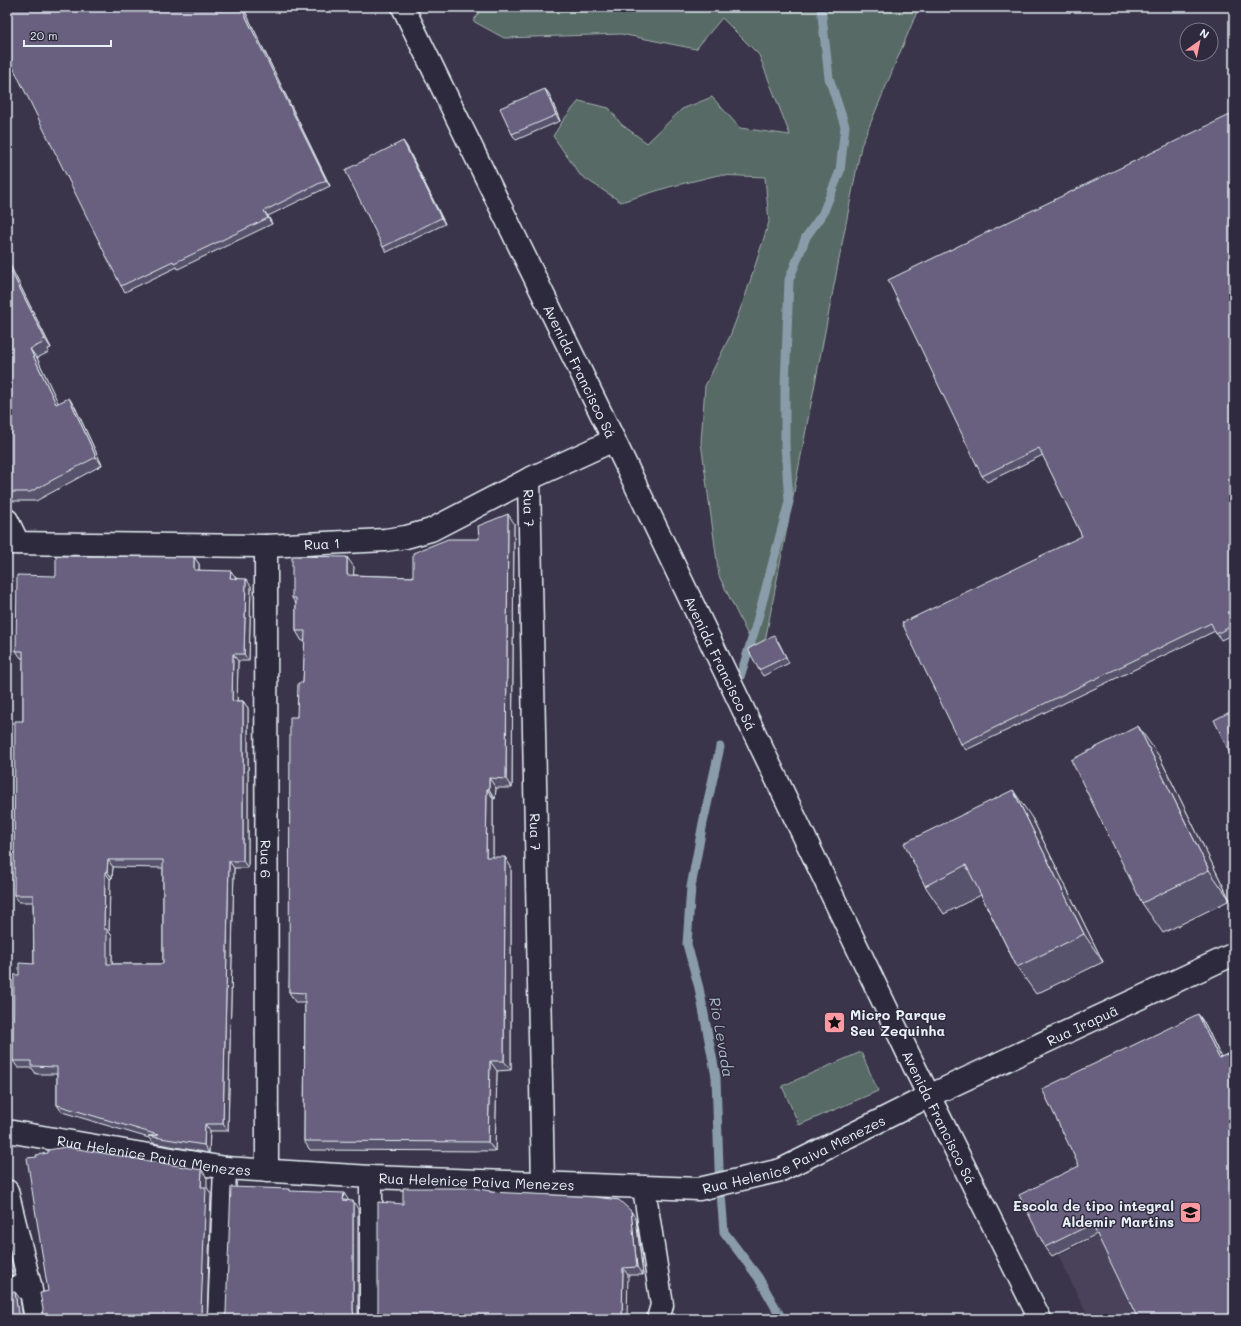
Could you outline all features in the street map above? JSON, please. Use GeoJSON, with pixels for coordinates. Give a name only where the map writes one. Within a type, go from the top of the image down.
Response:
{"type":"FeatureCollection","features":[{"type":"Feature","properties":{"kind":"street","name":"Avenida Francisco Sá"},"geometry":{"type":"LineString","coordinates":[[403,7],[614,440],[929,1096],[1040,1319]]}},
{"type":"Feature","properties":{"kind":"street","name":"Rua 1"},"geometry":{"type":"LineString","coordinates":[[12,543],[266,546],[385,540],[406,537],[431,530],[529,479],[614,440]]}},
{"type":"Feature","properties":{"kind":"street","name":"Rua 7"},"geometry":{"type":"LineString","coordinates":[[529,479],[543,1184]]}},
{"type":"Feature","properties":{"kind":"street"},"geometry":{"type":"LineString","coordinates":[[7,520],[12,543]]}},
{"type":"Feature","properties":{"kind":"street","name":"Rua 6"},"geometry":{"type":"LineString","coordinates":[[266,546],[267,1171]]}},
{"type":"Feature","properties":{"kind":"street","name":"Rua Irapuã"},"geometry":{"type":"LineString","coordinates":[[929,1096],[1234,954]]}},
{"type":"Feature","properties":{"kind":"street","name":"Rua Helenice Paiva Menezes"},"geometry":{"type":"LineString","coordinates":[[7,1131],[225,1168],[372,1177],[699,1189],[781,1170],[929,1096]]}},
{"type":"Feature","properties":{"kind":"street"},"geometry":{"type":"LineString","coordinates":[[219,1319],[225,1168]]}},
{"type":"Feature","properties":{"kind":"street"},"geometry":{"type":"LineString","coordinates":[[371,1319],[372,1177]]}},
{"type":"Feature","properties":{"kind":"street"},"geometry":{"type":"LineString","coordinates":[[644,1188],[660,1312]]}},
{"type":"Feature","properties":{"kind":"street"},"geometry":{"type":"LineString","coordinates":[[7,1191],[30,1285],[36,1319]]}},
{"type":"Feature","properties":{"kind":"street"},"geometry":{"type":"LineString","coordinates":[[7,1289],[30,1285]]}},
{"type":"Feature","properties":{"kind":"shaded area","name":"Escola de tipo integral Aldemir Martins"},"geometry":{"type":"Polygon","coordinates":[[[1234,1170],[1234,1319],[1089,1319],[1058,1255],[1234,1170]]]}},
{"type":"Feature","properties":{"kind":"green space"},"geometry":{"type":"Polygon","coordinates":[[[483,7],[919,7],[861,146],[761,662],[719,576],[701,442],[705,386],[730,336],[746,294],[769,222],[765,177],[718,175],[669,187],[621,202],[580,175],[553,136],[564,119],[579,101],[609,108],[621,124],[647,143],[682,109],[712,97],[740,128],[790,135],[759,55],[722,18],[696,49],[621,34],[504,38],[473,21],[483,7]]]}},
{"type":"Feature","properties":{"kind":"green space"},"geometry":{"type":"Polygon","coordinates":[[[861,1052],[878,1091],[799,1125],[782,1086],[861,1052]]]}},
{"type":"Feature","properties":{"kind":"building"},"geometry":{"type":"Polygon","coordinates":[[[7,7],[241,7],[326,180],[264,211],[268,218],[174,263],[173,261],[121,286],[7,55],[7,7]]]}},
{"type":"Feature","properties":{"kind":"building"},"geometry":{"type":"Polygon","coordinates":[[[545,89],[556,115],[512,134],[500,108],[545,89]]]}},
{"type":"Feature","properties":{"kind":"building"},"geometry":{"type":"Polygon","coordinates":[[[1234,113],[1234,625],[1216,634],[1211,623],[961,744],[902,623],[1082,536],[1039,448],[982,476],[888,280],[1234,113]]]}},
{"type":"Feature","properties":{"kind":"building"},"geometry":{"type":"Polygon","coordinates":[[[403,141],[441,218],[383,247],[345,170],[403,141]]]}},
{"type":"Feature","properties":{"kind":"building"},"geometry":{"type":"Polygon","coordinates":[[[7,263],[45,339],[42,340],[43,343],[30,349],[56,404],[69,398],[96,457],[30,492],[7,492],[7,263]]]}},
{"type":"Feature","properties":{"kind":"building"},"geometry":{"type":"Polygon","coordinates":[[[508,514],[506,779],[489,778],[489,789],[487,789],[486,857],[505,857],[504,1061],[490,1061],[488,1142],[304,1141],[305,993],[289,992],[290,717],[297,717],[298,683],[303,683],[305,631],[296,631],[296,598],[292,598],[292,556],[347,557],[347,575],[413,577],[413,553],[448,539],[479,539],[478,526],[508,514]]]}},
{"type":"Feature","properties":{"kind":"building"},"geometry":{"type":"Polygon","coordinates":[[[56,556],[194,557],[194,570],[231,571],[230,578],[246,579],[244,654],[233,654],[232,701],[243,701],[243,861],[229,861],[223,1124],[205,1124],[204,1145],[148,1136],[158,1135],[57,1105],[57,1067],[31,1066],[31,1061],[13,1061],[14,975],[19,975],[19,963],[34,964],[33,895],[14,895],[15,721],[23,721],[23,651],[16,651],[17,575],[56,576],[56,556]],[[108,860],[107,871],[105,872],[104,929],[107,929],[107,964],[163,964],[163,860],[108,860]]]}},
{"type":"Feature","properties":{"kind":"building"},"geometry":{"type":"Polygon","coordinates":[[[774,635],[786,657],[759,670],[748,649],[774,635]]]}},
{"type":"Feature","properties":{"kind":"building"},"geometry":{"type":"Polygon","coordinates":[[[1234,710],[1234,762],[1214,720],[1234,710]]]}},
{"type":"Feature","properties":{"kind":"building"},"geometry":{"type":"Polygon","coordinates":[[[1138,726],[1209,870],[1142,903],[1071,760],[1138,726]]]}},
{"type":"Feature","properties":{"kind":"building"},"geometry":{"type":"Polygon","coordinates":[[[1013,790],[1084,934],[1017,967],[966,865],[925,886],[904,843],[1013,790]]]}},
{"type":"Feature","properties":{"kind":"building"},"geometry":{"type":"Polygon","coordinates":[[[1198,1014],[1219,1058],[1234,1051],[1234,1228],[1232,1229],[1234,1233],[1234,1319],[1138,1319],[1092,1224],[1045,1247],[1019,1195],[1079,1166],[1042,1089],[1198,1014]]]}},
{"type":"Feature","properties":{"kind":"building"},"geometry":{"type":"Polygon","coordinates":[[[66,1147],[202,1170],[201,1187],[206,1187],[201,1311],[204,1319],[40,1319],[43,1309],[40,1293],[48,1291],[27,1158],[37,1157],[36,1155],[48,1153],[48,1150],[66,1147]]]}},
{"type":"Feature","properties":{"kind":"building"},"geometry":{"type":"Polygon","coordinates":[[[231,1187],[344,1193],[343,1200],[353,1201],[353,1311],[356,1319],[223,1319],[226,1312],[231,1187]]]}},
{"type":"Feature","properties":{"kind":"building"},"geometry":{"type":"Polygon","coordinates":[[[403,1188],[473,1188],[490,1192],[595,1197],[619,1200],[631,1211],[637,1267],[623,1268],[622,1319],[375,1319],[378,1311],[378,1202],[403,1204],[403,1188]]]}},
{"type":"Feature","properties":{"kind":"building"},"geometry":{"type":"Polygon","coordinates":[[[7,1257],[9,1267],[7,1268],[7,1257]]]}},
{"type":"Feature","properties":{"kind":"building"},"geometry":{"type":"Polygon","coordinates":[[[7,1292],[15,1292],[18,1314],[21,1319],[7,1319],[7,1292]]]}},
{"type":"Feature","properties":{"kind":"waterway"},"geometry":{"type":"LineString","coordinates":[[740,677],[755,629],[789,502],[785,445],[785,386],[789,280],[806,237],[823,213],[840,171],[845,126],[829,78],[821,7]]}},
{"type":"Feature","properties":{"kind":"waterway","name":"Rio Levada"},"geometry":{"type":"LineString","coordinates":[[720,747],[703,823],[691,887],[687,944],[699,988],[716,1077],[719,1168],[724,1232],[758,1277],[782,1319]]}},
{"type":"Feature","properties":{"kind":"place","name":"Micro Parque Seu Zequinha"},"geometry":{"type":"Point","coordinates":[835,1022]}},
{"type":"Feature","properties":{"kind":"place","name":"Escola de tipo integral Aldemir Martins"},"geometry":{"type":"Point","coordinates":[1190,1213]}}]}
